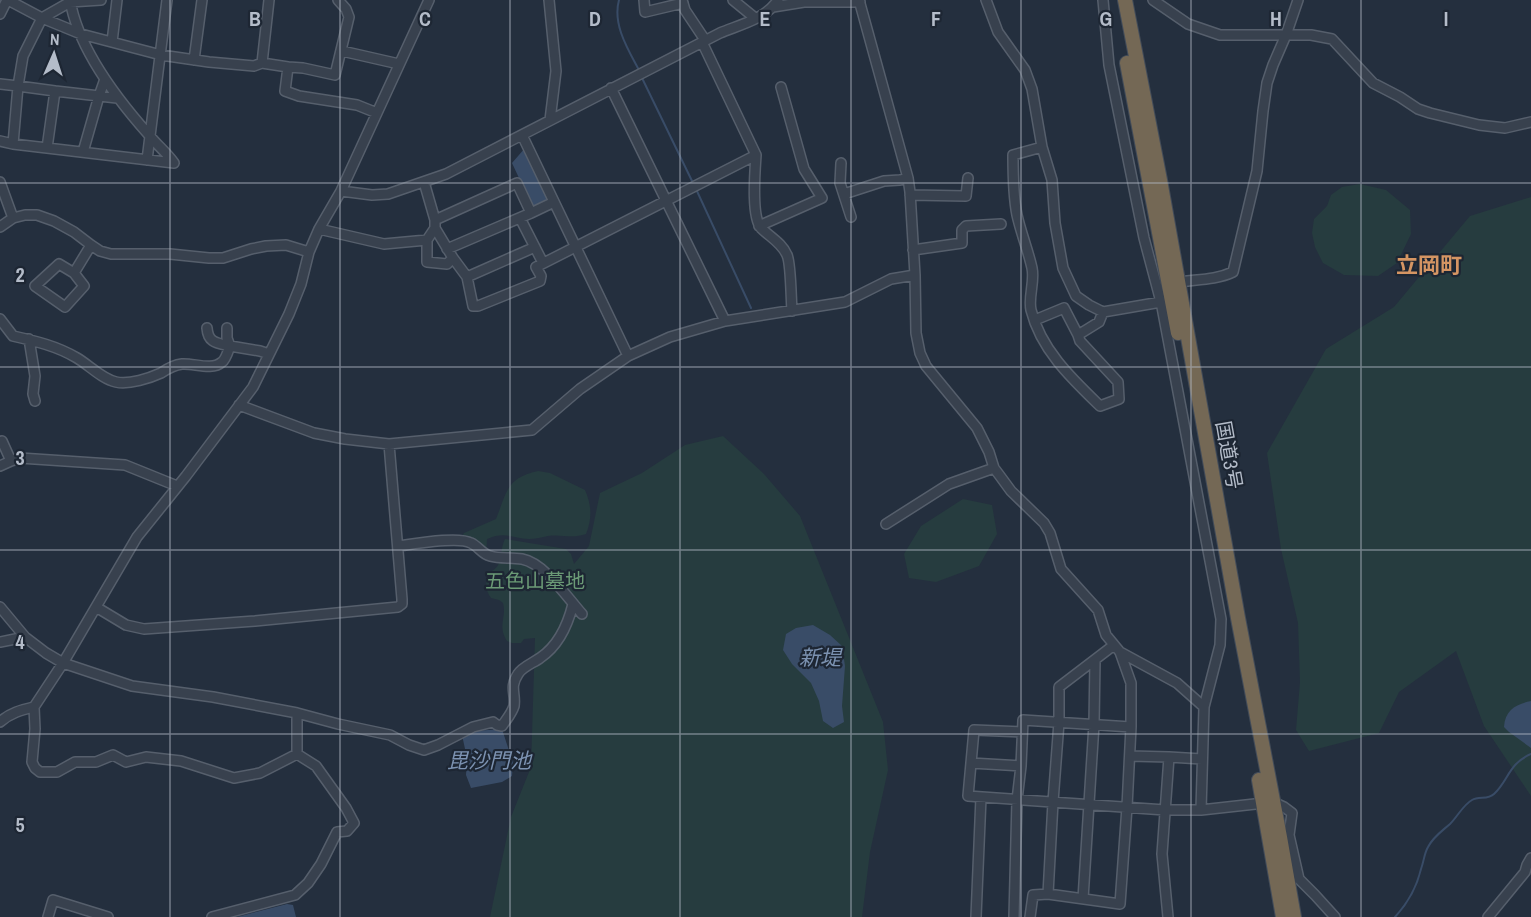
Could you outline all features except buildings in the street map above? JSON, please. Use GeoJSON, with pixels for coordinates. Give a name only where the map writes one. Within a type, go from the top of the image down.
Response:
{"type":"FeatureCollection","features":[{"type":"Feature","properties":{"kind":"highway","name":"国道3号"},"geometry":{"type":"LineString","coordinates":[[1115,0],[1268,802],[1294,917]]}},
{"type":"Feature","properties":{"kind":"highway","name":"国道3号"},"geometry":{"type":"LineString","coordinates":[[1125,0],[1168,285]]}},
{"type":"Feature","properties":{"kind":"highway","name":"国道3号"},"geometry":{"type":"LineString","coordinates":[[1268,802],[1283,917]]}},
{"type":"Feature","properties":{"kind":"street"},"geometry":{"type":"LineString","coordinates":[[0,14],[8,0],[42,18],[81,34],[160,55],[254,66],[262,63],[335,75],[349,17],[346,9],[338,0]]}},
{"type":"Feature","properties":{"kind":"street"},"geometry":{"type":"LineString","coordinates":[[13,144],[23,56],[42,18],[70,1],[101,0]]}},
{"type":"Feature","properties":{"kind":"street"},"geometry":{"type":"LineString","coordinates":[[111,42],[117,0]]}},
{"type":"Feature","properties":{"kind":"street"},"geometry":{"type":"LineString","coordinates":[[147,160],[167,0]]}},
{"type":"Feature","properties":{"kind":"street"},"geometry":{"type":"LineString","coordinates":[[194,60],[202,0]]}},
{"type":"Feature","properties":{"kind":"street"},"geometry":{"type":"LineString","coordinates":[[262,63],[269,0]]}},
{"type":"Feature","properties":{"kind":"street"},"geometry":{"type":"LineString","coordinates":[[297,754],[260,773],[234,778],[181,761],[147,757],[126,762],[113,755],[96,762],[75,762],[57,772],[40,772],[32,762],[34,707],[63,663],[137,537],[253,387],[302,284],[309,252],[319,230],[341,191],[429,0]]}},
{"type":"Feature","properties":{"kind":"street"},"geometry":{"type":"LineString","coordinates":[[549,0],[556,71],[550,120]]}},
{"type":"Feature","properties":{"kind":"street"},"geometry":{"type":"LineString","coordinates":[[644,0],[645,12],[683,1],[685,10],[703,41],[756,155],[754,183],[759,226],[780,244],[788,256],[792,310]]}},
{"type":"Feature","properties":{"kind":"street"},"geometry":{"type":"LineString","coordinates":[[733,0],[755,18]]}},
{"type":"Feature","properties":{"kind":"street"},"geometry":{"type":"LineString","coordinates":[[986,0],[998,32],[1025,70],[1032,89],[1042,147],[1052,180],[1055,223],[1063,268],[1076,296],[1103,312],[1161,302]]}},
{"type":"Feature","properties":{"kind":"street"},"geometry":{"type":"LineString","coordinates":[[1103,0],[1109,65],[1144,238],[1168,285],[1161,302],[1221,619],[1220,645],[1204,707],[1201,810]]}},
{"type":"Feature","properties":{"kind":"street"},"geometry":{"type":"LineString","coordinates":[[1153,0],[1188,24],[1220,35],[1311,35],[1332,39],[1373,83],[1401,97],[1418,109],[1430,113],[1479,125],[1505,128],[1531,122]]}},
{"type":"Feature","properties":{"kind":"street"},"geometry":{"type":"LineString","coordinates":[[1168,285],[1233,272],[1257,171],[1267,83],[1298,0]]}},
{"type":"Feature","properties":{"kind":"street"},"geometry":{"type":"LineString","coordinates":[[0,141],[174,163],[117,98],[105,80],[81,34],[70,1]]}},
{"type":"Feature","properties":{"kind":"street"},"geometry":{"type":"LineString","coordinates":[[341,191],[372,195],[387,194],[446,174],[703,41],[765,13],[775,4],[859,1],[908,178],[915,275],[916,333],[920,353],[926,366],[977,428],[994,468],[1011,491],[1044,523],[1050,533],[1061,569],[1098,610],[1106,635],[1117,649],[1131,683],[1128,807],[1120,904],[1048,894],[1033,895],[1030,917]]}},
{"type":"Feature","properties":{"kind":"street"},"geometry":{"type":"LineString","coordinates":[[342,51],[399,64]]}},
{"type":"Feature","properties":{"kind":"street"},"geometry":{"type":"LineString","coordinates":[[288,67],[285,91],[308,98],[357,105],[377,113]]}},
{"type":"Feature","properties":{"kind":"street"},"geometry":{"type":"LineString","coordinates":[[83,152],[105,80]]}},
{"type":"Feature","properties":{"kind":"street"},"geometry":{"type":"LineString","coordinates":[[0,84],[117,98]]}},
{"type":"Feature","properties":{"kind":"street"},"geometry":{"type":"LineString","coordinates":[[759,226],[822,198],[804,168],[781,87]]}},
{"type":"Feature","properties":{"kind":"street"},"geometry":{"type":"LineString","coordinates":[[611,88],[725,321]]}},
{"type":"Feature","properties":{"kind":"street"},"geometry":{"type":"LineString","coordinates":[[47,148],[55,91]]}},
{"type":"Feature","properties":{"kind":"street"},"geometry":{"type":"LineString","coordinates":[[522,135],[628,356]]}},
{"type":"Feature","properties":{"kind":"street"},"geometry":{"type":"LineString","coordinates":[[1035,320],[1064,308],[1080,341],[1118,382],[1119,399],[1100,406],[1058,364],[1043,340],[1035,320],[1031,308],[1033,271],[1017,213],[1013,155],[1042,147]]}},
{"type":"Feature","properties":{"kind":"street"},"geometry":{"type":"LineString","coordinates":[[424,182],[435,224],[447,249],[467,277],[473,306],[478,306],[540,281],[541,276],[536,267],[756,155]]}},
{"type":"Feature","properties":{"kind":"street"},"geometry":{"type":"LineString","coordinates":[[840,163],[840,183],[851,217]]}},
{"type":"Feature","properties":{"kind":"street"},"geometry":{"type":"LineString","coordinates":[[844,194],[884,181],[908,178]]}},
{"type":"Feature","properties":{"kind":"street"},"geometry":{"type":"LineString","coordinates":[[910,195],[966,196],[968,178]]}},
{"type":"Feature","properties":{"kind":"street"},"geometry":{"type":"LineString","coordinates":[[0,182],[13,218]]}},
{"type":"Feature","properties":{"kind":"street"},"geometry":{"type":"LineString","coordinates":[[453,258],[447,264],[427,262],[427,240],[435,224],[517,183],[531,213]]}},
{"type":"Feature","properties":{"kind":"street"},"geometry":{"type":"LineString","coordinates":[[447,249],[554,202]]}},
{"type":"Feature","properties":{"kind":"street"},"geometry":{"type":"LineString","coordinates":[[0,227],[13,218],[37,215],[74,232],[100,251],[111,254],[170,254],[223,258],[251,249],[286,245],[309,252]]}},
{"type":"Feature","properties":{"kind":"street"},"geometry":{"type":"LineString","coordinates":[[520,218],[543,263]]}},
{"type":"Feature","properties":{"kind":"street"},"geometry":{"type":"LineString","coordinates":[[913,250],[962,243],[963,230],[966,226],[1001,224]]}},
{"type":"Feature","properties":{"kind":"street"},"geometry":{"type":"LineString","coordinates":[[319,230],[384,244],[427,240]]}},
{"type":"Feature","properties":{"kind":"street"},"geometry":{"type":"LineString","coordinates":[[74,273],[91,245]]}},
{"type":"Feature","properties":{"kind":"street"},"geometry":{"type":"LineString","coordinates":[[467,277],[535,247]]}},
{"type":"Feature","properties":{"kind":"street"},"geometry":{"type":"LineString","coordinates":[[59,264],[74,273],[84,286],[65,307],[35,286],[59,264]]}},
{"type":"Feature","properties":{"kind":"street"},"geometry":{"type":"LineString","coordinates":[[239,405],[314,432],[345,439],[389,444],[532,430],[580,389],[628,356],[670,337],[725,321],[845,302],[891,279],[915,275]]}},
{"type":"Feature","properties":{"kind":"street"},"geometry":{"type":"LineString","coordinates":[[1078,335],[1099,322],[1103,312]]}},
{"type":"Feature","properties":{"kind":"street"},"geometry":{"type":"LineString","coordinates":[[0,319],[13,336],[35,340],[58,348],[116,382],[149,378],[181,364],[214,366],[224,361],[230,346],[227,328]]}},
{"type":"Feature","properties":{"kind":"street"},"geometry":{"type":"LineString","coordinates":[[207,328],[207,335],[214,342],[269,354]]}},
{"type":"Feature","properties":{"kind":"street"},"geometry":{"type":"LineString","coordinates":[[29,339],[34,376],[34,401]]}},
{"type":"Feature","properties":{"kind":"street"},"geometry":{"type":"LineString","coordinates":[[2,441],[11,461]]}},
{"type":"Feature","properties":{"kind":"street"},"geometry":{"type":"LineString","coordinates":[[96,607],[126,625],[144,629],[398,607],[402,604],[402,599],[389,444]]}},
{"type":"Feature","properties":{"kind":"street"},"geometry":{"type":"LineString","coordinates":[[0,466],[20,458],[125,465],[177,486]]}},
{"type":"Feature","properties":{"kind":"street"},"geometry":{"type":"LineString","coordinates":[[886,524],[949,484],[994,468]]}},
{"type":"Feature","properties":{"kind":"street"},"geometry":{"type":"LineString","coordinates":[[398,546],[448,540],[471,542],[486,555],[531,562],[540,568],[582,614]]}},
{"type":"Feature","properties":{"kind":"street"},"geometry":{"type":"LineString","coordinates":[[0,607],[25,637],[63,663],[132,686],[213,697],[297,713],[390,735],[424,750],[438,746],[473,727],[493,722],[502,726],[514,705],[514,682],[520,671],[548,653],[563,632],[573,603]]}},
{"type":"Feature","properties":{"kind":"street"},"geometry":{"type":"LineString","coordinates":[[0,642],[25,637]]}},
{"type":"Feature","properties":{"kind":"street"},"geometry":{"type":"LineString","coordinates":[[1117,649],[1177,683],[1204,707]]}},
{"type":"Feature","properties":{"kind":"street"},"geometry":{"type":"LineString","coordinates":[[1048,894],[1059,722],[1059,687],[1095,660],[1117,649]]}},
{"type":"Feature","properties":{"kind":"street"},"geometry":{"type":"LineString","coordinates":[[1083,900],[1094,724],[1095,660]]}},
{"type":"Feature","properties":{"kind":"street"},"geometry":{"type":"LineString","coordinates":[[0,722],[18,711],[34,707]]}},
{"type":"Feature","properties":{"kind":"street"},"geometry":{"type":"LineString","coordinates":[[297,713],[297,754]]}},
{"type":"Feature","properties":{"kind":"street"},"geometry":{"type":"LineString","coordinates":[[1014,917],[1017,800],[1023,720],[1131,727]]}},
{"type":"Feature","properties":{"kind":"street"},"geometry":{"type":"LineString","coordinates":[[1022,732],[974,730],[968,796],[1165,810],[1201,810],[1268,802],[1284,807],[1292,813],[1289,835],[1299,879],[1335,917]]}},
{"type":"Feature","properties":{"kind":"street"},"geometry":{"type":"LineString","coordinates":[[212,917],[294,895],[308,883],[321,864],[337,832],[347,831],[354,823],[316,766],[297,754]]}},
{"type":"Feature","properties":{"kind":"street"},"geometry":{"type":"LineString","coordinates":[[1130,756],[1202,759]]}},
{"type":"Feature","properties":{"kind":"street"},"geometry":{"type":"LineString","coordinates":[[1168,917],[1162,854],[1169,757]]}},
{"type":"Feature","properties":{"kind":"street"},"geometry":{"type":"LineString","coordinates":[[971,763],[1021,766]]}},
{"type":"Feature","properties":{"kind":"street"},"geometry":{"type":"LineString","coordinates":[[976,917],[981,797]]}},
{"type":"Feature","properties":{"kind":"street"},"geometry":{"type":"LineString","coordinates":[[1488,917],[1525,872],[1531,858]]}},
{"type":"Feature","properties":{"kind":"street"},"geometry":{"type":"LineString","coordinates":[[48,917],[53,900],[87,914],[108,917]]}},
{"type":"Feature","properties":{"kind":"green space"},"geometry":{"type":"Polygon","coordinates":[[[1360,184],[1386,190],[1410,210],[1411,234],[1397,263],[1378,276],[1344,275],[1323,263],[1315,247],[1312,233],[1314,219],[1327,206],[1331,195],[1342,187],[1360,184]]]}},
{"type":"Feature","properties":{"kind":"green space"},"geometry":{"type":"Polygon","coordinates":[[[1531,197],[1531,796],[1484,726],[1456,651],[1399,692],[1379,733],[1309,751],[1296,730],[1300,682],[1298,623],[1281,549],[1267,453],[1326,349],[1394,307],[1470,216],[1531,197]]]}},
{"type":"Feature","properties":{"kind":"green space","name":"五色山墓地"},"geometry":{"type":"Polygon","coordinates":[[[723,436],[764,474],[800,516],[883,722],[888,770],[870,852],[862,917],[490,917],[511,817],[531,767],[535,638],[524,639],[521,643],[507,641],[502,626],[503,603],[491,598],[486,586],[487,577],[499,563],[505,539],[566,549],[571,554],[574,564],[589,546],[600,493],[642,473],[685,445],[723,436]]]}},
{"type":"Feature","properties":{"kind":"green space"},"geometry":{"type":"Polygon","coordinates":[[[538,471],[550,473],[585,490],[590,512],[586,534],[529,539],[499,535],[487,539],[486,555],[459,541],[464,533],[496,519],[506,494],[514,482],[527,474],[538,471]]]}},
{"type":"Feature","properties":{"kind":"green space"},"geometry":{"type":"Polygon","coordinates":[[[963,499],[992,505],[997,534],[979,566],[936,582],[909,578],[904,554],[921,526],[963,499]]]}},
{"type":"Feature","properties":{"kind":"water"},"geometry":{"type":"Polygon","coordinates":[[[525,148],[550,199],[535,206],[532,206],[512,163],[525,148]]]}},
{"type":"Feature","properties":{"kind":"water","name":"新堤"},"geometry":{"type":"Polygon","coordinates":[[[813,625],[830,635],[842,646],[845,666],[842,706],[844,722],[833,728],[823,721],[819,701],[811,683],[792,664],[783,650],[786,634],[796,628],[813,625]]]}},
{"type":"Feature","properties":{"kind":"water"},"geometry":{"type":"Polygon","coordinates":[[[1531,701],[1531,748],[1504,727],[1512,709],[1531,701]]]}},
{"type":"Feature","properties":{"kind":"water","name":"毘沙門池"},"geometry":{"type":"Polygon","coordinates":[[[502,729],[513,763],[512,776],[502,782],[471,788],[466,775],[467,758],[462,735],[474,731],[502,729]]]}},
{"type":"Feature","properties":{"kind":"water"},"geometry":{"type":"Polygon","coordinates":[[[287,904],[293,905],[296,917],[237,917],[287,904]]]}},
{"type":"Feature","properties":{"kind":"waterway"},"geometry":{"type":"LineString","coordinates":[[619,0],[617,9],[620,28],[640,72]]}},
{"type":"Feature","properties":{"kind":"waterway"},"geometry":{"type":"LineString","coordinates":[[642,78],[693,183]]}},
{"type":"Feature","properties":{"kind":"waterway"},"geometry":{"type":"LineString","coordinates":[[696,189],[751,308]]}},
{"type":"Feature","properties":{"kind":"waterway"},"geometry":{"type":"LineString","coordinates":[[1395,917],[1414,888],[1432,840],[1469,802],[1494,794],[1513,767],[1531,754]]}},
{"type":"Feature","properties":{"kind":"district","name":"立岡町"},"geometry":{"type":"Point","coordinates":[1429,265]}}]}
